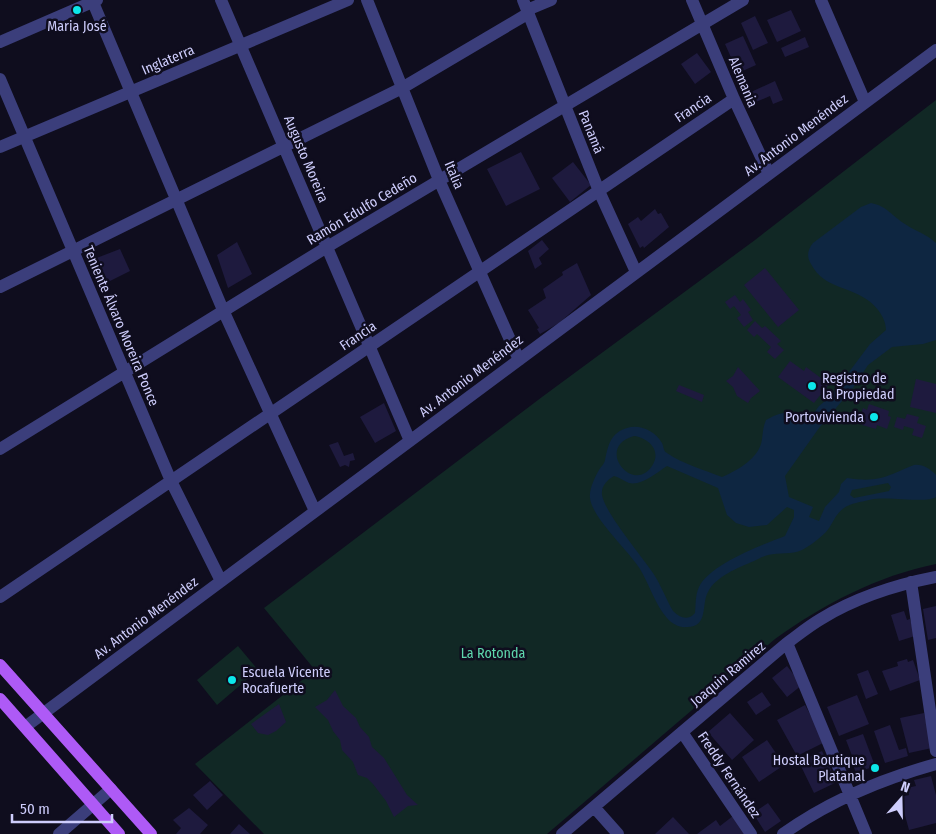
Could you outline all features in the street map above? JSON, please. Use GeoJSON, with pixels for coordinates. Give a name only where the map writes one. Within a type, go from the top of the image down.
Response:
{"type":"FeatureCollection","features":[{"type":"Feature","properties":{"kind":"main road"},"geometry":{"type":"LineString","coordinates":[[0,665],[151,834]]}},
{"type":"Feature","properties":{"kind":"main road"},"geometry":{"type":"LineString","coordinates":[[0,699],[119,834]]}},
{"type":"Feature","properties":{"kind":"street","name":"Augusto Moreira"},"geometry":{"type":"LineString","coordinates":[[221,0],[410,441]]}},
{"type":"Feature","properties":{"kind":"street","name":"Inglaterra"},"geometry":{"type":"LineString","coordinates":[[0,147],[348,0]]}},
{"type":"Feature","properties":{"kind":"street","name":"Italia"},"geometry":{"type":"LineString","coordinates":[[367,0],[439,180],[519,360]]}},
{"type":"Feature","properties":{"kind":"street"},"geometry":{"type":"LineString","coordinates":[[0,287],[402,88],[526,8],[551,0]]}},
{"type":"Feature","properties":{"kind":"street","name":"Alemania"},"geometry":{"type":"LineString","coordinates":[[692,0],[734,99],[769,174]]}},
{"type":"Feature","properties":{"kind":"street","name":"Ramón Edulfo Cedeño"},"geometry":{"type":"LineString","coordinates":[[0,449],[327,247],[743,0]]}},
{"type":"Feature","properties":{"kind":"street"},"geometry":{"type":"LineString","coordinates":[[821,0],[865,102]]}},
{"type":"Feature","properties":{"kind":"street"},"geometry":{"type":"LineString","coordinates":[[0,42],[94,1],[223,310],[315,511]]}},
{"type":"Feature","properties":{"kind":"street","name":"Panamá"},"geometry":{"type":"LineString","coordinates":[[526,8],[599,191],[636,272]]}},
{"type":"Feature","properties":{"kind":"street","name":"Av. Antonio Menéndez"},"geometry":{"type":"LineString","coordinates":[[24,727],[936,50]]}},
{"type":"Feature","properties":{"kind":"street","name":"Teniente Álvaro Moreira Ponce"},"geometry":{"type":"LineString","coordinates":[[0,79],[171,481],[221,581]]}},
{"type":"Feature","properties":{"kind":"street","name":"Francia"},"geometry":{"type":"LineString","coordinates":[[0,598],[734,99]]}},
{"type":"Feature","properties":{"kind":"street","name":"Joaquin Ramirez"},"geometry":{"type":"LineString","coordinates":[[562,834],[787,643],[821,619],[854,601],[885,589],[936,577]]}},
{"type":"Feature","properties":{"kind":"street"},"geometry":{"type":"LineString","coordinates":[[911,582],[936,751]]}},
{"type":"Feature","properties":{"kind":"street"},"geometry":{"type":"LineString","coordinates":[[787,643],[866,834]]}},
{"type":"Feature","properties":{"kind":"street","name":"Freddy Fernández"},"geometry":{"type":"LineString","coordinates":[[682,732],[751,834]]}},
{"type":"Feature","properties":{"kind":"street"},"geometry":{"type":"LineString","coordinates":[[783,834],[850,795],[907,772],[936,764]]}},
{"type":"Feature","properties":{"kind":"street"},"geometry":{"type":"LineString","coordinates":[[59,834],[111,789]]}},
{"type":"Feature","properties":{"kind":"street"},"geometry":{"type":"LineString","coordinates":[[594,807],[618,834]]}},
{"type":"Feature","properties":{"kind":"green space","name":"La Rotonda"},"geometry":{"type":"Polygon","coordinates":[[[936,100],[936,564],[893,576],[852,593],[813,614],[775,639],[547,834],[264,834],[195,764],[315,670],[264,608],[542,397],[755,240],[936,100]]]}},
{"type":"Feature","properties":{"kind":"green space"},"geometry":{"type":"Polygon","coordinates":[[[238,646],[258,670],[217,705],[197,680],[238,646]]]}},
{"type":"Feature","properties":{"kind":"water"},"geometry":{"type":"Polygon","coordinates":[[[871,203],[877,204],[936,243],[936,340],[923,344],[892,347],[868,365],[853,388],[819,428],[785,476],[789,497],[813,507],[809,517],[819,521],[825,507],[839,492],[841,484],[847,478],[867,480],[882,478],[914,465],[920,465],[936,475],[936,497],[924,500],[885,498],[847,506],[838,513],[826,532],[805,548],[798,552],[766,555],[716,581],[708,592],[699,623],[687,627],[676,625],[663,613],[640,569],[604,525],[592,506],[590,498],[591,487],[597,473],[605,462],[609,445],[613,437],[621,430],[632,427],[642,428],[655,435],[662,443],[665,451],[673,457],[722,477],[735,471],[753,458],[760,446],[766,420],[778,414],[788,412],[811,417],[819,406],[831,396],[870,344],[886,330],[883,318],[872,304],[862,296],[830,283],[823,278],[816,272],[808,258],[809,250],[813,243],[861,207],[871,203]],[[634,436],[623,442],[617,449],[617,458],[627,472],[636,475],[644,473],[652,466],[656,455],[649,442],[634,436]],[[667,466],[639,483],[629,483],[614,476],[605,484],[602,489],[602,495],[616,523],[656,578],[673,611],[681,617],[687,618],[695,613],[698,590],[705,579],[725,563],[738,556],[785,536],[794,517],[794,510],[787,507],[767,525],[749,527],[736,523],[727,515],[718,488],[667,466]],[[888,483],[852,490],[850,495],[854,498],[889,491],[891,487],[888,483]]]}},
{"type":"Feature","properties":{"kind":"building"},"geometry":{"type":"Polygon","coordinates":[[[791,10],[801,31],[777,42],[767,20],[791,10]]]}},
{"type":"Feature","properties":{"kind":"building"},"geometry":{"type":"Polygon","coordinates":[[[755,16],[768,43],[753,50],[741,23],[755,16]]]}},
{"type":"Feature","properties":{"kind":"building"},"geometry":{"type":"Polygon","coordinates":[[[743,36],[756,65],[738,73],[725,44],[743,36]]]}},
{"type":"Feature","properties":{"kind":"building"},"geometry":{"type":"Polygon","coordinates":[[[805,37],[809,47],[785,57],[781,48],[805,37]]]}},
{"type":"Feature","properties":{"kind":"building"},"geometry":{"type":"Polygon","coordinates":[[[697,53],[711,72],[695,84],[681,64],[697,53]]]}},
{"type":"Feature","properties":{"kind":"building"},"geometry":{"type":"Polygon","coordinates":[[[775,81],[783,100],[773,104],[770,96],[756,102],[751,92],[775,81]]]}},
{"type":"Feature","properties":{"kind":"building"},"geometry":{"type":"Polygon","coordinates":[[[521,152],[540,189],[506,206],[487,169],[521,152]]]}},
{"type":"Feature","properties":{"kind":"building"},"geometry":{"type":"Polygon","coordinates":[[[573,162],[591,185],[570,202],[552,178],[573,162]]]}},
{"type":"Feature","properties":{"kind":"building"},"geometry":{"type":"Polygon","coordinates":[[[655,209],[658,214],[661,213],[669,227],[644,248],[643,246],[640,248],[628,224],[638,217],[641,221],[655,209]]]}},
{"type":"Feature","properties":{"kind":"building"},"geometry":{"type":"Polygon","coordinates":[[[542,240],[549,249],[539,258],[542,264],[535,269],[528,251],[542,240]]]}},
{"type":"Feature","properties":{"kind":"building"},"geometry":{"type":"Polygon","coordinates":[[[237,242],[252,274],[228,288],[217,255],[237,242]]]}},
{"type":"Feature","properties":{"kind":"building"},"geometry":{"type":"Polygon","coordinates":[[[120,249],[130,271],[106,283],[94,259],[120,249]]]}},
{"type":"Feature","properties":{"kind":"building"},"geometry":{"type":"Polygon","coordinates":[[[577,263],[591,295],[559,323],[540,334],[537,329],[539,328],[528,310],[546,298],[543,289],[563,275],[562,272],[577,263]]]}},
{"type":"Feature","properties":{"kind":"building"},"geometry":{"type":"Polygon","coordinates":[[[765,268],[799,310],[778,327],[744,285],[765,268]]]}},
{"type":"Feature","properties":{"kind":"building"},"geometry":{"type":"Polygon","coordinates":[[[735,295],[740,302],[743,299],[751,310],[748,312],[753,320],[744,327],[737,318],[741,315],[734,306],[730,309],[725,302],[735,295]]]}},
{"type":"Feature","properties":{"kind":"building"},"geometry":{"type":"Polygon","coordinates":[[[755,321],[762,328],[765,326],[781,341],[777,344],[784,350],[775,359],[767,352],[771,347],[757,334],[754,337],[747,330],[755,321]]]}},
{"type":"Feature","properties":{"kind":"building"},"geometry":{"type":"Polygon","coordinates":[[[790,361],[804,371],[806,367],[829,384],[814,403],[778,377],[790,361]]]}},
{"type":"Feature","properties":{"kind":"building"},"geometry":{"type":"Polygon","coordinates":[[[738,367],[760,391],[748,403],[737,396],[733,387],[726,381],[733,376],[738,367]]]}},
{"type":"Feature","properties":{"kind":"building"},"geometry":{"type":"Polygon","coordinates":[[[916,379],[936,384],[936,413],[910,407],[916,379]]]}},
{"type":"Feature","properties":{"kind":"building"},"geometry":{"type":"Polygon","coordinates":[[[679,385],[704,395],[702,402],[676,391],[679,385]]]}},
{"type":"Feature","properties":{"kind":"building"},"geometry":{"type":"Polygon","coordinates":[[[384,403],[396,431],[375,443],[360,417],[384,403]]]}},
{"type":"Feature","properties":{"kind":"building"},"geometry":{"type":"Polygon","coordinates":[[[869,404],[889,411],[888,416],[891,417],[887,429],[877,425],[876,429],[862,425],[863,421],[859,420],[863,408],[867,410],[869,404]]]}},
{"type":"Feature","properties":{"kind":"building"},"geometry":{"type":"Polygon","coordinates":[[[907,414],[919,417],[917,423],[926,426],[922,438],[912,435],[914,429],[904,426],[903,430],[894,427],[897,417],[905,419],[907,414]]]}},
{"type":"Feature","properties":{"kind":"building"},"geometry":{"type":"Polygon","coordinates":[[[338,442],[344,456],[353,453],[355,460],[350,461],[349,467],[345,465],[340,467],[329,445],[338,442]]]}},
{"type":"Feature","properties":{"kind":"building"},"geometry":{"type":"Polygon","coordinates":[[[936,606],[936,638],[928,640],[923,609],[936,606]]]}},
{"type":"Feature","properties":{"kind":"building"},"geometry":{"type":"Polygon","coordinates":[[[904,611],[907,620],[910,619],[915,636],[899,641],[891,615],[904,611]]]}},
{"type":"Feature","properties":{"kind":"building"},"geometry":{"type":"Polygon","coordinates":[[[907,659],[908,662],[913,660],[920,680],[890,691],[882,671],[898,666],[897,662],[907,659]]]}},
{"type":"Feature","properties":{"kind":"building"},"geometry":{"type":"Polygon","coordinates":[[[787,666],[802,685],[787,697],[772,678],[787,666]]]}},
{"type":"Feature","properties":{"kind":"building"},"geometry":{"type":"Polygon","coordinates":[[[868,670],[878,694],[866,699],[857,674],[868,670]]]}},
{"type":"Feature","properties":{"kind":"building"},"geometry":{"type":"Polygon","coordinates":[[[335,690],[343,706],[356,718],[360,727],[369,737],[372,747],[384,758],[407,795],[418,805],[408,806],[394,817],[386,801],[373,784],[367,778],[358,775],[353,762],[342,750],[340,740],[328,720],[315,707],[327,700],[335,690]]]}},
{"type":"Feature","properties":{"kind":"building"},"geometry":{"type":"Polygon","coordinates":[[[762,692],[771,705],[756,715],[747,702],[762,692]]]}},
{"type":"Feature","properties":{"kind":"building"},"geometry":{"type":"Polygon","coordinates":[[[857,695],[869,724],[839,736],[827,707],[857,695]]]}},
{"type":"Feature","properties":{"kind":"building"},"geometry":{"type":"Polygon","coordinates":[[[279,704],[286,722],[268,735],[258,733],[251,724],[279,704]]]}},
{"type":"Feature","properties":{"kind":"building"},"geometry":{"type":"Polygon","coordinates":[[[805,705],[825,742],[797,756],[777,720],[805,705]]]}},
{"type":"Feature","properties":{"kind":"building"},"geometry":{"type":"Polygon","coordinates":[[[730,713],[754,740],[732,760],[708,732],[730,713]]]}},
{"type":"Feature","properties":{"kind":"building"},"geometry":{"type":"Polygon","coordinates":[[[924,713],[932,748],[909,753],[900,718],[924,713]]]}},
{"type":"Feature","properties":{"kind":"building"},"geometry":{"type":"Polygon","coordinates":[[[890,725],[899,750],[906,748],[908,756],[885,763],[874,731],[890,725]]]}},
{"type":"Feature","properties":{"kind":"building"},"geometry":{"type":"Polygon","coordinates":[[[863,734],[875,766],[856,773],[852,762],[854,761],[846,740],[863,734]]]}},
{"type":"Feature","properties":{"kind":"building"},"geometry":{"type":"Polygon","coordinates":[[[767,740],[784,765],[759,782],[742,757],[767,740]]]}},
{"type":"Feature","properties":{"kind":"building"},"geometry":{"type":"Polygon","coordinates":[[[822,751],[837,782],[814,793],[799,762],[822,751]]]}},
{"type":"Feature","properties":{"kind":"building"},"geometry":{"type":"Polygon","coordinates":[[[931,776],[936,795],[936,823],[909,830],[900,797],[909,795],[907,788],[916,786],[914,780],[931,776]]]}},
{"type":"Feature","properties":{"kind":"building"},"geometry":{"type":"Polygon","coordinates":[[[210,781],[223,795],[207,810],[193,795],[210,781]]]}},
{"type":"Feature","properties":{"kind":"building"},"geometry":{"type":"Polygon","coordinates":[[[768,803],[781,821],[765,832],[753,813],[768,803]]]}},
{"type":"Feature","properties":{"kind":"building"},"geometry":{"type":"Polygon","coordinates":[[[189,808],[208,825],[200,834],[176,834],[181,828],[173,820],[189,808]]]}},
{"type":"Feature","properties":{"kind":"building"},"geometry":{"type":"Polygon","coordinates":[[[733,816],[746,834],[697,834],[716,820],[720,826],[733,816]]]}},
{"type":"Feature","properties":{"kind":"building"},"geometry":{"type":"Polygon","coordinates":[[[673,817],[689,834],[655,834],[673,817]]]}},
{"type":"Feature","properties":{"kind":"building"},"geometry":{"type":"Polygon","coordinates":[[[239,824],[250,834],[230,834],[239,824]]]}},
{"type":"Feature","properties":{"kind":"place","name":"Maria José"},"geometry":{"type":"Point","coordinates":[77,10]}},
{"type":"Feature","properties":{"kind":"place","name":"Registro de la Propiedad"},"geometry":{"type":"Point","coordinates":[812,386]}},
{"type":"Feature","properties":{"kind":"place","name":"Portovivienda"},"geometry":{"type":"Point","coordinates":[874,417]}},
{"type":"Feature","properties":{"kind":"place","name":"Escuela Vicente Rocafuerte"},"geometry":{"type":"Point","coordinates":[232,680]}},
{"type":"Feature","properties":{"kind":"place","name":"Hostal Boutique Platanal"},"geometry":{"type":"Point","coordinates":[875,768]}}]}
